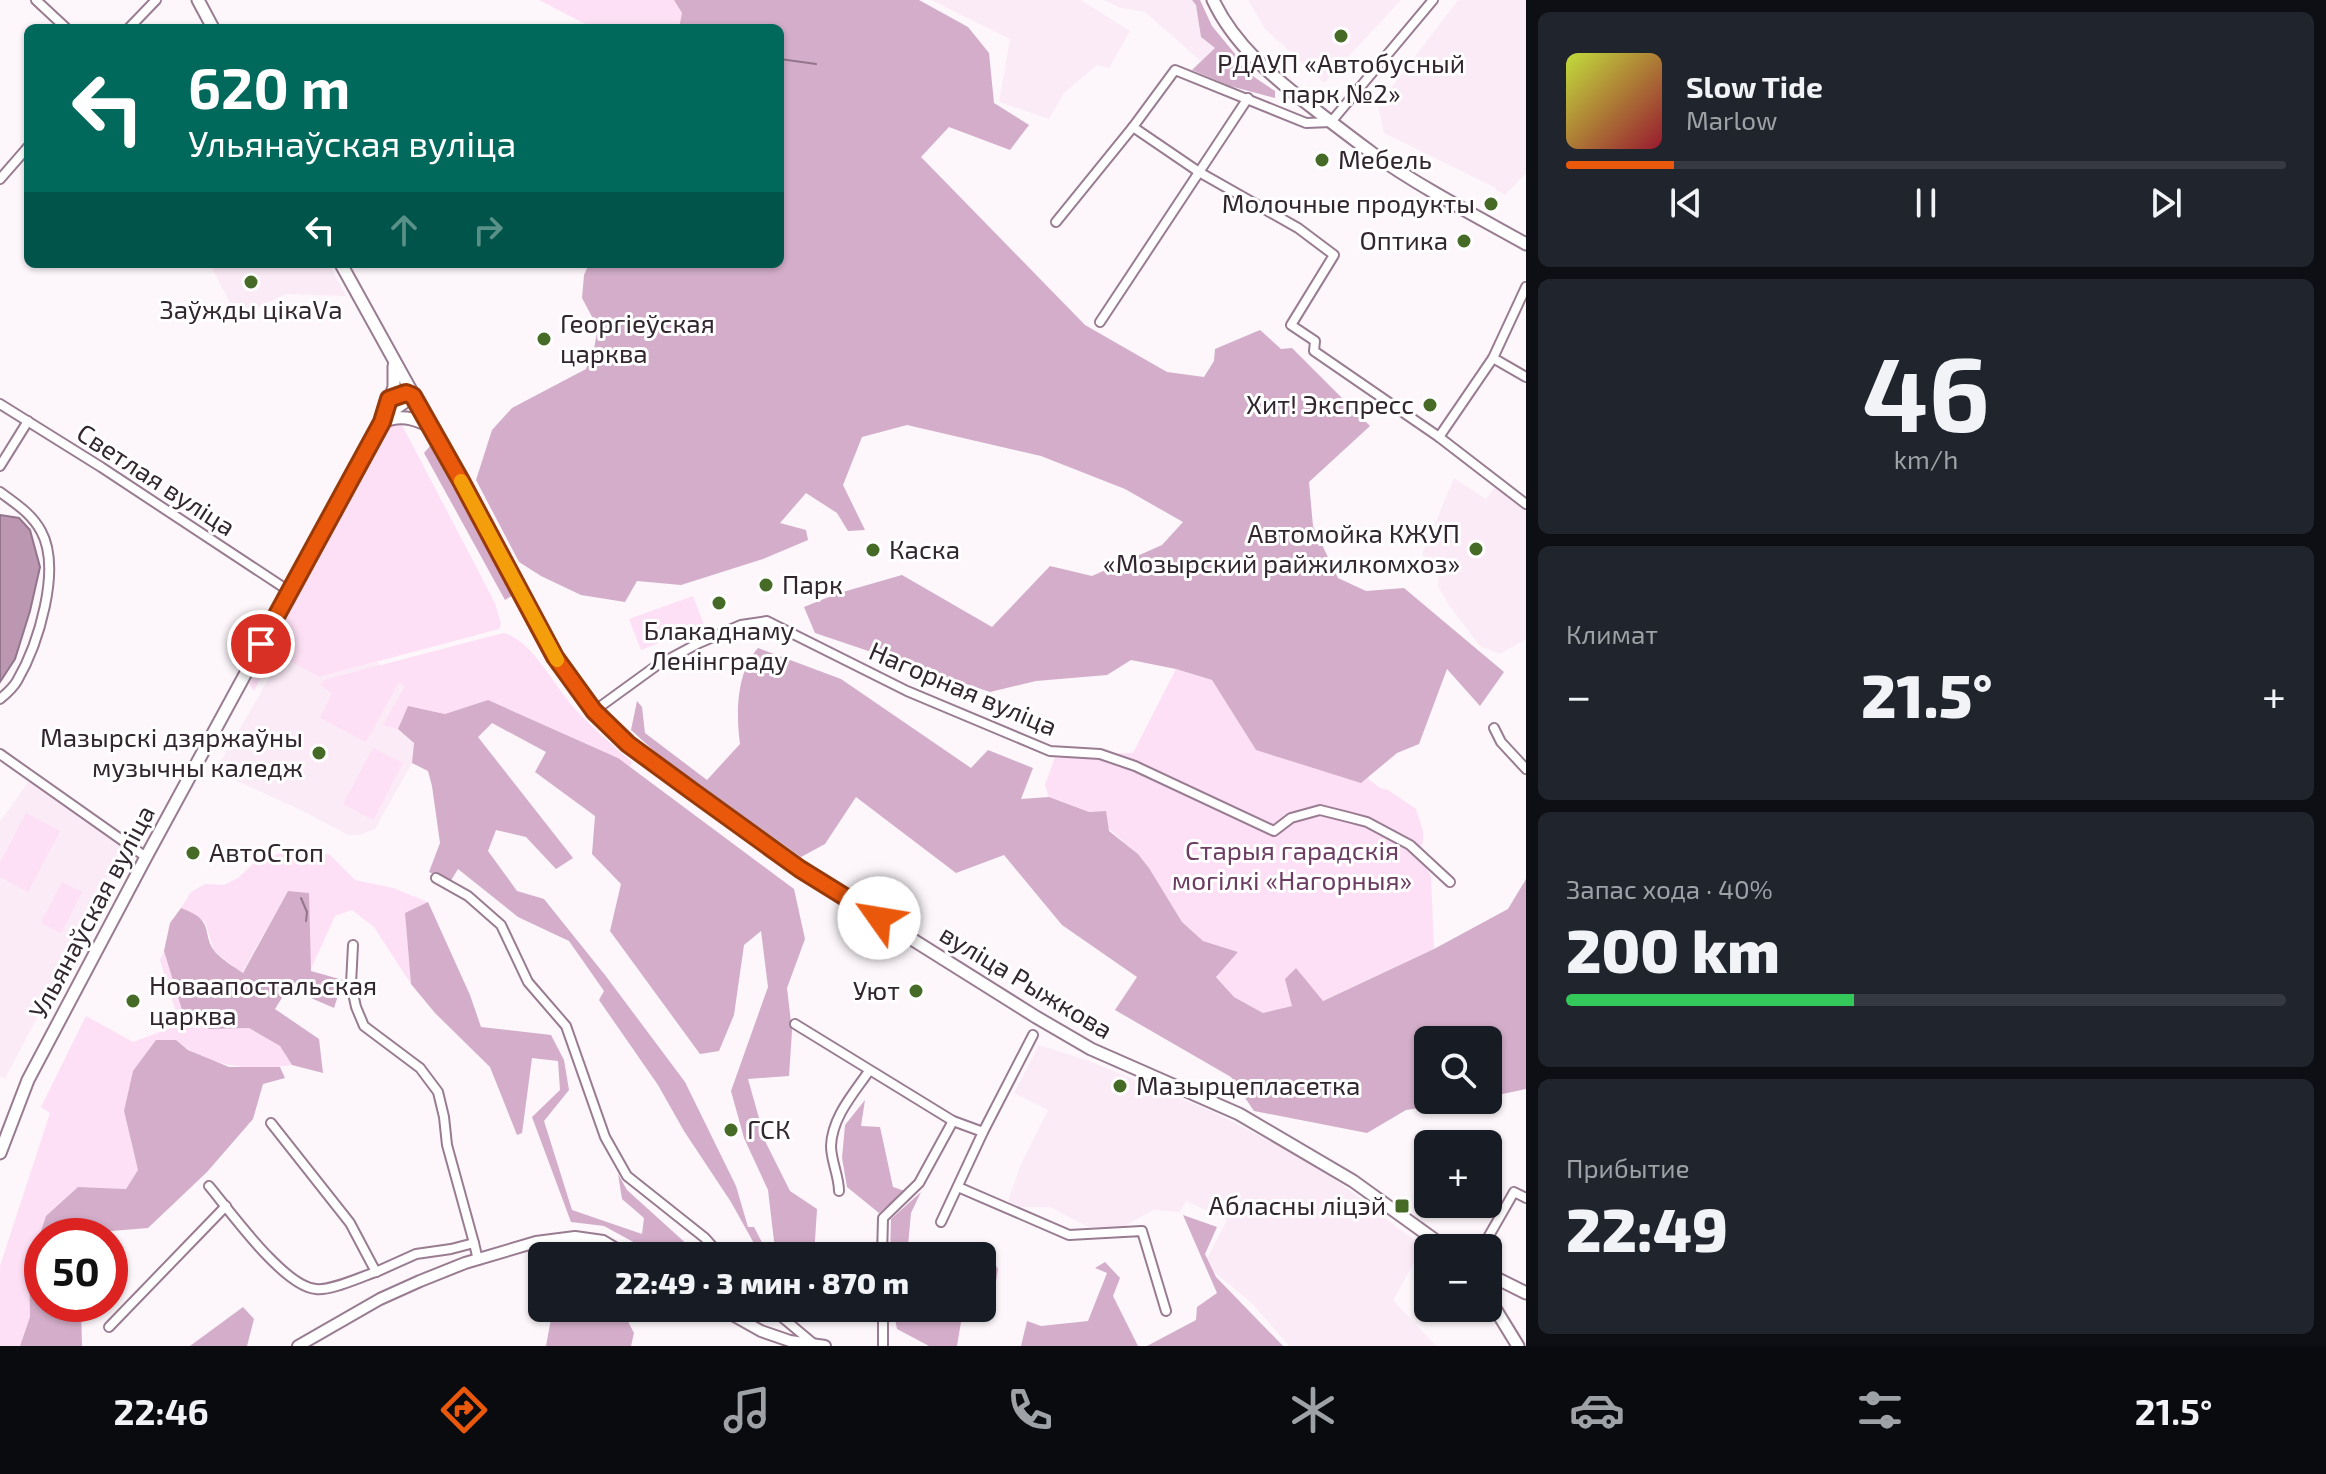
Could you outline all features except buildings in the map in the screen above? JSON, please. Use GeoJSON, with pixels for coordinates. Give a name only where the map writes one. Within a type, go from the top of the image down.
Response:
{"type":"FeatureCollection","features":[{"type":"Feature","properties":{"kind":"main road"},"geometry":{"type":"LineString","coordinates":[[198,0],[211,24]]}},
{"type":"Feature","properties":{"kind":"main road"},"geometry":{"type":"LineString","coordinates":[[1213,0],[1234,36],[1257,60],[1331,122],[1373,154],[1526,244]]}},
{"type":"Feature","properties":{"kind":"main road","name":"вуліца Рыжкова"},"geometry":{"type":"LineString","coordinates":[[343,268],[555,657],[594,711],[628,744],[800,869],[1036,1017],[1091,1049],[1239,1114],[1290,1142],[1353,1181],[1427,1234]]}},
{"type":"Feature","properties":{"kind":"main road","name":"Ульянаўская вуліца"},"geometry":{"type":"LineString","coordinates":[[0,1153],[28,1080],[382,422],[395,380],[393,360]]}},
{"type":"Feature","properties":{"kind":"main road"},"geometry":{"type":"LineString","coordinates":[[389,399],[406,393],[413,396]]}},
{"type":"Feature","properties":{"kind":"main road"},"geometry":{"type":"LineString","coordinates":[[382,422],[413,396]]}},
{"type":"Feature","properties":{"kind":"main road"},"geometry":{"type":"LineString","coordinates":[[382,422],[410,417],[430,426]]}},
{"type":"Feature","properties":{"kind":"main road"},"geometry":{"type":"LineString","coordinates":[[1502,1281],[1522,1291]]}},
{"type":"Feature","properties":{"kind":"main road"},"geometry":{"type":"LineString","coordinates":[[1502,1292],[1522,1291]]}},
{"type":"Feature","properties":{"kind":"main road"},"geometry":{"type":"LineString","coordinates":[[1502,1319],[1518,1346]]}},
{"type":"Feature","properties":{"kind":"street"},"geometry":{"type":"LineString","coordinates":[[36,0],[62,24]]}},
{"type":"Feature","properties":{"kind":"street"},"geometry":{"type":"LineString","coordinates":[[133,24],[156,0]]}},
{"type":"Feature","properties":{"kind":"street"},"geometry":{"type":"LineString","coordinates":[[1056,222],[1175,70],[1306,123],[1331,122],[1433,0]]}},
{"type":"Feature","properties":{"kind":"street"},"geometry":{"type":"LineString","coordinates":[[1100,322],[1248,98]]}},
{"type":"Feature","properties":{"kind":"street"},"geometry":{"type":"LineString","coordinates":[[1133,127],[1199,172],[1298,228],[1334,255],[1291,325],[1315,341],[1314,351],[1439,437],[1526,504]]}},
{"type":"Feature","properties":{"kind":"street"},"geometry":{"type":"LineString","coordinates":[[0,179],[24,152]]}},
{"type":"Feature","properties":{"kind":"street"},"geometry":{"type":"LineString","coordinates":[[1439,437],[1493,358],[1526,287]]}},
{"type":"Feature","properties":{"kind":"street"},"geometry":{"type":"LineString","coordinates":[[1493,358],[1526,377]]}},
{"type":"Feature","properties":{"kind":"street","name":"Светлая вуліца"},"geometry":{"type":"LineString","coordinates":[[0,404],[289,591]]}},
{"type":"Feature","properties":{"kind":"street"},"geometry":{"type":"LineString","coordinates":[[0,466],[28,421]]}},
{"type":"Feature","properties":{"kind":"street"},"geometry":{"type":"LineString","coordinates":[[0,492],[28,513],[42,533],[49,557],[48,586],[35,643],[16,683],[0,699]]}},
{"type":"Feature","properties":{"kind":"street","name":"Нагорная вуліца"},"geometry":{"type":"LineString","coordinates":[[594,711],[656,666],[699,643],[741,625],[767,621],[907,691],[1050,751],[1100,754],[1135,766],[1274,831],[1291,818],[1320,810],[1367,822],[1410,845],[1450,882]]}},
{"type":"Feature","properties":{"kind":"street"},"geometry":{"type":"LineString","coordinates":[[1494,728],[1501,742],[1526,769]]}},
{"type":"Feature","properties":{"kind":"street"},"geometry":{"type":"LineString","coordinates":[[0,754],[146,857]]}},
{"type":"Feature","properties":{"kind":"street"},"geometry":{"type":"LineString","coordinates":[[436,878],[468,896],[501,925],[528,982],[566,1026],[605,1137],[627,1176],[709,1242]]}},
{"type":"Feature","properties":{"kind":"street"},"geometry":{"type":"LineString","coordinates":[[353,945],[351,984],[364,1026],[420,1068],[438,1092],[447,1145],[478,1260]]}},
{"type":"Feature","properties":{"kind":"street"},"geometry":{"type":"LineString","coordinates":[[795,1024],[953,1121],[983,1132]]}},
{"type":"Feature","properties":{"kind":"street"},"geometry":{"type":"LineString","coordinates":[[941,1222],[1033,1035]]}},
{"type":"Feature","properties":{"kind":"street"},"geometry":{"type":"LineString","coordinates":[[839,1191],[831,1147],[840,1114],[869,1071]]}},
{"type":"Feature","properties":{"kind":"street"},"geometry":{"type":"LineString","coordinates":[[882,1242],[883,1218],[919,1183],[953,1121]]}},
{"type":"Feature","properties":{"kind":"street"},"geometry":{"type":"LineString","coordinates":[[271,1123],[350,1223],[376,1272]]}},
{"type":"Feature","properties":{"kind":"street"},"geometry":{"type":"LineString","coordinates":[[209,1186],[286,1274],[306,1287],[319,1290],[376,1272],[416,1254],[474,1243]]}},
{"type":"Feature","properties":{"kind":"street"},"geometry":{"type":"LineString","coordinates":[[958,1187],[1069,1235],[1142,1231],[1166,1311]]}},
{"type":"Feature","properties":{"kind":"street"},"geometry":{"type":"LineString","coordinates":[[1490,1234],[1514,1192],[1526,1198]]}},
{"type":"Feature","properties":{"kind":"street"},"geometry":{"type":"LineString","coordinates":[[109,1327],[226,1206]]}},
{"type":"Feature","properties":{"kind":"street"},"geometry":{"type":"LineString","coordinates":[[536,1242],[575,1237],[605,1242]]}},
{"type":"Feature","properties":{"kind":"street"},"geometry":{"type":"LineString","coordinates":[[298,1346],[380,1299],[465,1263],[528,1244]]}},
{"type":"Feature","properties":{"kind":"street"},"geometry":{"type":"LineString","coordinates":[[745,1322],[790,1341],[820,1345]]}},
{"type":"Feature","properties":{"kind":"street"},"geometry":{"type":"LineString","coordinates":[[790,1322],[820,1345]]}},
{"type":"Feature","properties":{"kind":"street"},"geometry":{"type":"LineString","coordinates":[[883,1322],[883,1346]]}},
{"type":"Feature","properties":{"kind":"shaded area"},"geometry":{"type":"Polygon","coordinates":[[[674,0],[919,0],[968,27],[989,53],[994,103],[1029,125],[1010,150],[949,127],[921,157],[1085,325],[1167,372],[1204,377],[1214,361],[1215,349],[1260,330],[1281,349],[1292,348],[1370,426],[1309,482],[1313,526],[1338,578],[1366,591],[1404,588],[1504,672],[1480,706],[1447,669],[1419,744],[1397,753],[1361,783],[1256,750],[1212,680],[1176,669],[1131,660],[1107,675],[1036,681],[990,692],[815,633],[804,607],[836,594],[902,575],[992,627],[1050,566],[1092,576],[1162,545],[1183,522],[1125,489],[1041,456],[907,425],[862,437],[843,485],[865,530],[848,531],[837,513],[806,493],[780,523],[806,530],[808,540],[763,559],[681,585],[637,581],[625,602],[581,595],[519,562],[476,480],[492,430],[512,408],[586,369],[598,328],[582,298],[587,268],[784,268],[784,24],[680,24],[682,13],[674,0]]]}},
{"type":"Feature","properties":{"kind":"shaded area"},"geometry":{"type":"Polygon","coordinates":[[[931,0],[1081,0],[1130,31],[1109,68],[1097,65],[1064,93],[1049,119],[999,102],[1010,39],[931,0]]]}},
{"type":"Feature","properties":{"kind":"shaded area"},"geometry":{"type":"Polygon","coordinates":[[[1103,0],[1192,0],[1196,5],[1201,37],[1215,48],[1202,62],[1145,12],[1121,8],[1103,0]]]}},
{"type":"Feature","properties":{"kind":"shaded area"},"geometry":{"type":"Polygon","coordinates":[[[1192,0],[1200,0],[1212,26],[1254,77],[1275,91],[1275,98],[1230,86],[1192,70],[1215,48],[1201,37],[1196,5],[1192,0]]]}},
{"type":"Feature","properties":{"kind":"shaded area","name":"РДАУП «Автобусный парк №2»"},"geometry":{"type":"Polygon","coordinates":[[[1248,0],[1401,0],[1324,83],[1265,29],[1248,0]]]}},
{"type":"Feature","properties":{"kind":"shaded area"},"geometry":{"type":"Polygon","coordinates":[[[1458,0],[1526,0],[1526,173],[1505,195],[1384,133],[1378,105],[1458,0]]]}},
{"type":"Feature","properties":{"kind":"shaded area"},"geometry":{"type":"Polygon","coordinates":[[[212,268],[331,268],[346,296],[286,294],[237,317],[212,268]]]}},
{"type":"Feature","properties":{"kind":"shaded area"},"geometry":{"type":"Polygon","coordinates":[[[430,446],[513,595],[505,600],[424,453],[430,446]]]}},
{"type":"Feature","properties":{"kind":"shaded area"},"geometry":{"type":"Polygon","coordinates":[[[1454,478],[1486,499],[1497,485],[1526,508],[1526,639],[1500,654],[1480,646],[1438,586],[1440,567],[1422,555],[1454,478]]]}},
{"type":"Feature","properties":{"kind":"shaded area"},"geometry":{"type":"Polygon","coordinates":[[[0,515],[19,518],[30,530],[40,567],[15,659],[0,682],[0,515]]]}},
{"type":"Feature","properties":{"kind":"shaded area"},"geometry":{"type":"Polygon","coordinates":[[[758,648],[841,679],[971,768],[988,750],[1033,768],[1021,799],[1049,797],[1089,812],[1106,811],[1109,831],[1138,854],[1182,922],[1203,941],[1238,952],[1216,977],[1234,997],[1263,1013],[1292,1006],[1285,979],[1296,968],[1323,1001],[1434,949],[1508,909],[1526,879],[1526,1089],[1502,1094],[1502,1026],[1414,1026],[1414,1109],[1406,1110],[1367,1133],[1254,1111],[1231,1077],[1115,1010],[1137,977],[1062,925],[1004,855],[956,873],[856,797],[825,844],[801,857],[663,759],[631,730],[637,701],[642,707],[645,733],[707,780],[740,744],[739,694],[751,658],[758,648]]]}},
{"type":"Feature","properties":{"kind":"shaded area","name":"Мазырскі дзяржаўны музычны каледж"},"geometry":{"type":"Polygon","coordinates":[[[282,656],[319,677],[377,662],[418,691],[412,763],[375,829],[360,835],[348,835],[215,771],[282,656]]]}},
{"type":"Feature","properties":{"kind":"shaded area"},"geometry":{"type":"Polygon","coordinates":[[[488,700],[618,758],[794,889],[805,939],[787,988],[792,1031],[789,1076],[748,1079],[766,1143],[790,1191],[817,1209],[815,1242],[775,1242],[768,1190],[744,1138],[731,1091],[768,987],[761,931],[744,945],[734,1015],[719,1051],[700,1054],[610,931],[621,884],[592,854],[595,816],[535,772],[546,752],[492,723],[478,737],[573,858],[556,869],[526,837],[496,830],[488,851],[517,891],[544,899],[685,1082],[736,1186],[748,1227],[754,1227],[762,1242],[753,1242],[658,1085],[599,1000],[604,991],[569,941],[518,917],[458,869],[450,882],[429,872],[440,843],[432,786],[428,771],[412,763],[414,743],[398,729],[408,706],[445,714],[488,700]]]}},
{"type":"Feature","properties":{"kind":"shaded area"},"geometry":{"type":"Polygon","coordinates":[[[29,781],[125,848],[5,1079],[0,1076],[0,822],[29,781]]]}},
{"type":"Feature","properties":{"kind":"shaded area"},"geometry":{"type":"Polygon","coordinates":[[[288,891],[309,893],[311,971],[343,980],[334,1008],[288,988],[275,1009],[319,1039],[323,1073],[292,1065],[280,1046],[249,1028],[209,1029],[182,1010],[164,951],[170,923],[181,908],[204,923],[216,953],[243,973],[288,891]]]}},
{"type":"Feature","properties":{"kind":"shaded area"},"geometry":{"type":"Polygon","coordinates":[[[428,902],[481,1027],[551,1035],[564,1060],[569,1090],[544,1121],[572,1210],[642,1234],[644,1218],[622,1199],[618,1174],[627,1190],[685,1242],[633,1242],[604,1226],[571,1222],[532,1117],[560,1090],[558,1061],[532,1058],[522,1133],[517,1135],[490,1067],[435,1013],[411,984],[405,913],[428,902]]]}},
{"type":"Feature","properties":{"kind":"shaded area"},"geometry":{"type":"Polygon","coordinates":[[[156,1040],[176,1040],[188,1050],[229,1067],[280,1067],[285,1078],[263,1084],[253,1119],[207,1172],[148,1228],[128,1230],[128,1218],[45,1218],[78,1187],[126,1189],[138,1170],[124,1111],[133,1071],[156,1040]]]}},
{"type":"Feature","properties":{"kind":"shaded area"},"geometry":{"type":"Polygon","coordinates":[[[1039,1045],[1089,1061],[1211,1111],[1316,1165],[1414,1240],[1414,1263],[1393,1300],[1436,1346],[1289,1346],[1252,1303],[1204,1264],[1227,1220],[1186,1201],[1180,1212],[1153,1210],[1121,1228],[1088,1227],[1050,1207],[1020,1207],[1008,1201],[1021,1164],[1048,1110],[1014,1093],[1039,1045]]]}},
{"type":"Feature","properties":{"kind":"shaded area"},"geometry":{"type":"Polygon","coordinates":[[[865,1100],[861,1126],[880,1127],[893,1187],[905,1191],[879,1213],[847,1187],[842,1158],[845,1125],[865,1100]]]}},
{"type":"Feature","properties":{"kind":"shaded area"},"geometry":{"type":"Polygon","coordinates":[[[921,1192],[911,1213],[908,1242],[890,1242],[891,1219],[921,1192]]]}},
{"type":"Feature","properties":{"kind":"shaded area"},"geometry":{"type":"Polygon","coordinates":[[[1183,1215],[1217,1227],[1205,1254],[1216,1277],[1283,1346],[1147,1346],[1196,1320],[1197,1307],[1217,1293],[1183,1215]]]}},
{"type":"Feature","properties":{"kind":"shaded area"},"geometry":{"type":"Polygon","coordinates":[[[1105,1262],[1120,1278],[1113,1296],[1138,1346],[1021,1346],[1027,1321],[1041,1326],[1088,1321],[1107,1273],[1095,1268],[1105,1262]]]}},
{"type":"Feature","properties":{"kind":"shaded area"},"geometry":{"type":"Polygon","coordinates":[[[243,1307],[254,1319],[247,1346],[190,1346],[243,1307]]]}},
{"type":"Feature","properties":{"kind":"shaded area"},"geometry":{"type":"Polygon","coordinates":[[[28,1322],[81,1322],[82,1346],[20,1346],[28,1322]]]}},
{"type":"Feature","properties":{"kind":"shaded area"},"geometry":{"type":"Polygon","coordinates":[[[550,1322],[628,1322],[634,1333],[631,1346],[546,1346],[550,1322]]]}},
{"type":"Feature","properties":{"kind":"shaded area"},"geometry":{"type":"Polygon","coordinates":[[[896,1322],[961,1322],[957,1346],[929,1346],[897,1329],[896,1322]]]}},
{"type":"Feature","properties":{"kind":"green space"},"geometry":{"type":"Polygon","coordinates":[[[539,0],[674,0],[682,13],[680,24],[585,24],[539,0]]]}},
{"type":"Feature","properties":{"kind":"green space"},"geometry":{"type":"Polygon","coordinates":[[[400,421],[495,603],[501,624],[499,629],[319,677],[274,652],[254,691],[249,684],[385,429],[400,421]]]}},
{"type":"Feature","properties":{"kind":"green space"},"geometry":{"type":"Polygon","coordinates":[[[693,596],[704,625],[641,650],[629,619],[693,596]]]}},
{"type":"Feature","properties":{"kind":"green space"},"geometry":{"type":"Polygon","coordinates":[[[503,633],[523,644],[533,654],[576,710],[632,762],[630,767],[618,758],[488,700],[445,714],[408,706],[398,729],[383,725],[405,686],[399,682],[366,742],[320,718],[332,693],[320,685],[324,680],[503,633]]]}},
{"type":"Feature","properties":{"kind":"green space","name":"Старыя гарадскія могілкі «Нагорныя»"},"geometry":{"type":"Polygon","coordinates":[[[1176,669],[1212,680],[1256,750],[1352,766],[1380,788],[1416,809],[1423,831],[1420,849],[1431,877],[1434,949],[1322,1001],[1295,968],[1292,1006],[1263,1013],[1234,997],[1216,976],[1238,952],[1203,941],[1182,922],[1138,854],[1089,812],[1049,797],[1045,785],[1056,754],[1133,753],[1176,669]]]}},
{"type":"Feature","properties":{"kind":"green space"},"geometry":{"type":"Polygon","coordinates":[[[373,748],[403,763],[373,820],[343,804],[373,748]]]}},
{"type":"Feature","properties":{"kind":"green space"},"geometry":{"type":"Polygon","coordinates":[[[26,813],[60,831],[28,892],[0,877],[0,863],[26,813]]]}},
{"type":"Feature","properties":{"kind":"green space"},"geometry":{"type":"Polygon","coordinates":[[[291,850],[330,855],[355,880],[393,888],[428,902],[405,913],[411,984],[374,927],[352,910],[335,916],[310,971],[309,893],[288,891],[242,973],[214,951],[205,922],[181,908],[191,892],[205,884],[224,885],[238,878],[256,861],[291,850]]]}},
{"type":"Feature","properties":{"kind":"green space"},"geometry":{"type":"Polygon","coordinates":[[[62,882],[82,892],[61,933],[41,923],[62,882]]]}},
{"type":"Feature","properties":{"kind":"green space"},"geometry":{"type":"Polygon","coordinates":[[[164,951],[182,1010],[209,1029],[249,1028],[280,1046],[292,1065],[262,1068],[216,1062],[176,1040],[124,1111],[138,1170],[126,1189],[78,1187],[45,1218],[24,1218],[24,1322],[28,1322],[20,1346],[0,1346],[0,1266],[50,1113],[41,1107],[86,1016],[133,1042],[173,1027],[178,1019],[160,960],[164,951]]]}},
{"type":"Feature","properties":{"kind":"waterway"},"geometry":{"type":"LineString","coordinates":[[784,60],[816,64]]}},
{"type":"Feature","properties":{"kind":"waterway"},"geometry":{"type":"LineString","coordinates":[[301,898],[307,912],[306,921]]}},
{"type":"Feature","properties":{"kind":"slow traffic"},"geometry":{"type":"LineString","coordinates":[[461,481],[557,660]]}},
{"type":"Feature","properties":{"kind":"place","name":"РДАУП «Автобусный парк №2»"},"geometry":{"type":"Point","coordinates":[1341,36]}},
{"type":"Feature","properties":{"kind":"place","name":"Мебель"},"geometry":{"type":"Point","coordinates":[1322,160]}},
{"type":"Feature","properties":{"kind":"place","name":"Молочные продукты"},"geometry":{"type":"Point","coordinates":[1491,204]}},
{"type":"Feature","properties":{"kind":"place","name":"Оптика"},"geometry":{"type":"Point","coordinates":[1464,241]}},
{"type":"Feature","properties":{"kind":"place","name":"Заўжды цікаVа"},"geometry":{"type":"Point","coordinates":[251,282]}},
{"type":"Feature","properties":{"kind":"place","name":"Георгіеўская царква"},"geometry":{"type":"Point","coordinates":[544,339]}},
{"type":"Feature","properties":{"kind":"place","name":"Хит! Экспресс"},"geometry":{"type":"Point","coordinates":[1430,405]}},
{"type":"Feature","properties":{"kind":"place","name":"Автомойка КЖУП «Мозырский райжилкомхоз»"},"geometry":{"type":"Point","coordinates":[1476,549]}},
{"type":"Feature","properties":{"kind":"place","name":"Каска"},"geometry":{"type":"Point","coordinates":[873,550]}},
{"type":"Feature","properties":{"kind":"place","name":"Парк"},"geometry":{"type":"Point","coordinates":[766,585]}},
{"type":"Feature","properties":{"kind":"place","name":"Блакаднаму Ленінграду"},"geometry":{"type":"Point","coordinates":[719,603]}},
{"type":"Feature","properties":{"kind":"place","name":"Мазырскі дзяржаўны музычны каледж"},"geometry":{"type":"Point","coordinates":[319,753]}},
{"type":"Feature","properties":{"kind":"place","name":"АвтоСтоп"},"geometry":{"type":"Point","coordinates":[193,853]}},
{"type":"Feature","properties":{"kind":"place","name":"Уют"},"geometry":{"type":"Point","coordinates":[916,991]}},
{"type":"Feature","properties":{"kind":"place","name":"Новаапостальская царква"},"geometry":{"type":"Point","coordinates":[133,1001]}},
{"type":"Feature","properties":{"kind":"place","name":"Мазырцепласетка"},"geometry":{"type":"Point","coordinates":[1120,1086]}},
{"type":"Feature","properties":{"kind":"place","name":"ГСК"},"geometry":{"type":"Point","coordinates":[731,1130]}},
{"type":"Feature","properties":{"kind":"place","name":"Абласны ліцэй"},"geometry":{"type":"Point","coordinates":[1402,1206]}},
{"type":"Feature","properties":{"kind":"route"},"geometry":{"type":"LineString","coordinates":[[261,644],[382,422],[389,399],[401,393],[413,396],[555,657],[594,711],[628,744],[800,869],[879,918]]}}]}
